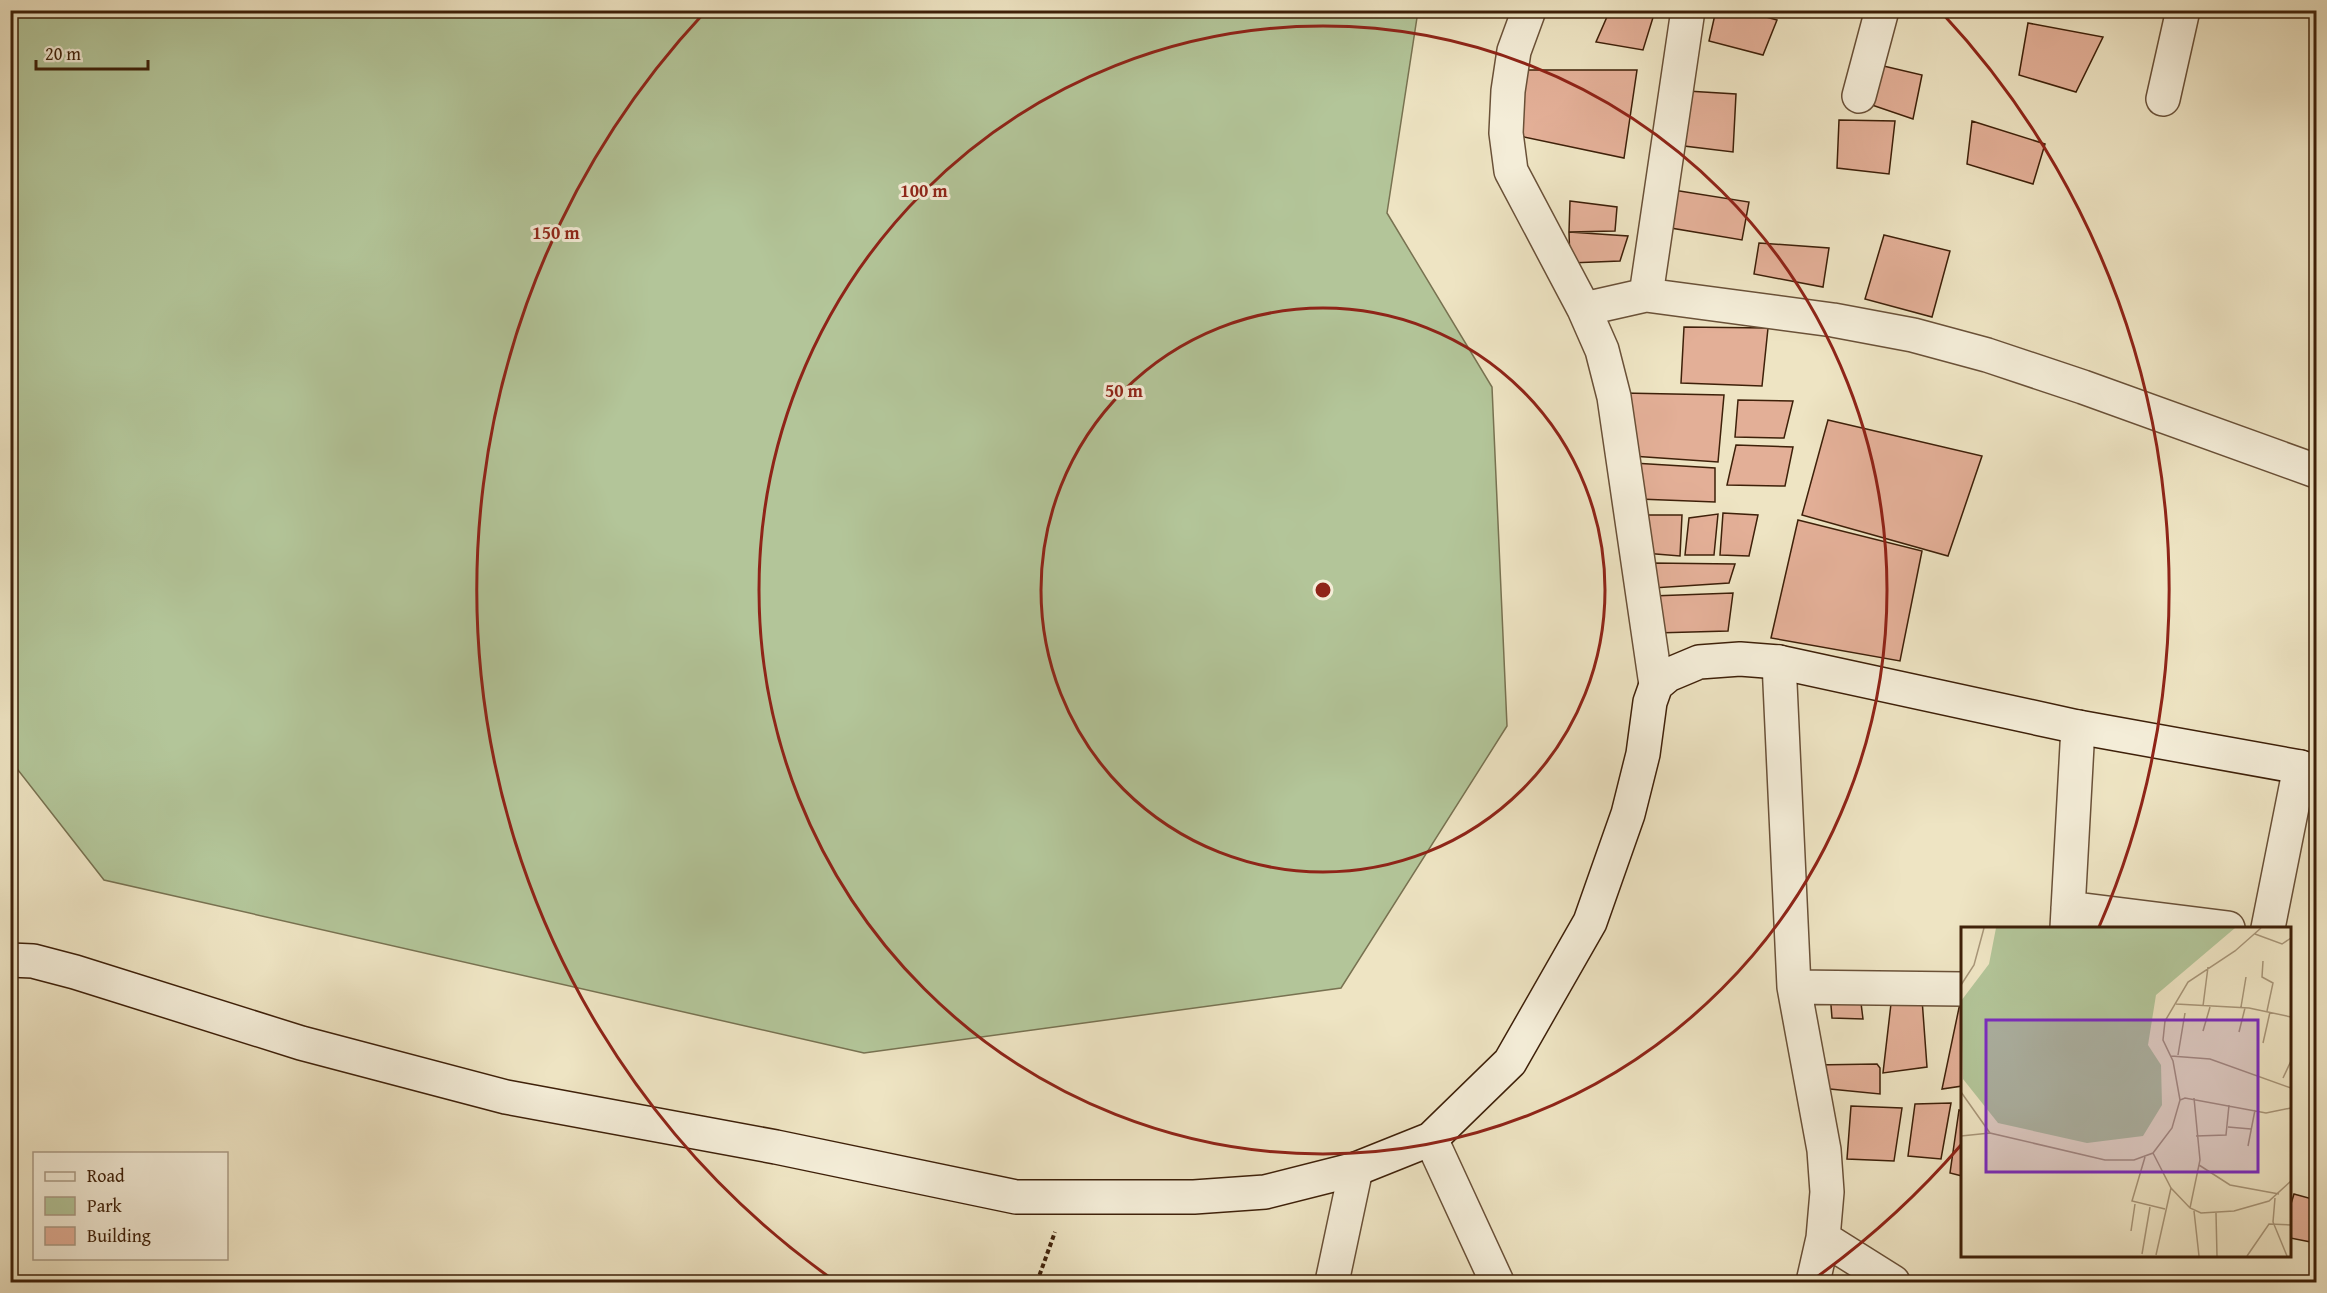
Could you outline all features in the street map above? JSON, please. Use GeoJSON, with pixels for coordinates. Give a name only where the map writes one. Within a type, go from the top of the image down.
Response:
{"type":"FeatureCollection","features":[{"type":"Feature","properties":{"kind":"street"},"geometry":{"type":"LineString","coordinates":[[10,934],[22,960],[130,988],[301,1043],[506,1097],[776,1147],[1016,1197],[1194,1197],[1265,1192],[1356,1169],[1431,1139],[1510,1062],[1590,922],[1628,814],[1643,754],[1650,702],[1656,685],[1614,397],[1602,350],[1584,309],[1511,171],[1506,133],[1508,91],[1514,51],[1529,10]]}},
{"type":"Feature","properties":{"kind":"street"},"geometry":{"type":"LineString","coordinates":[[1646,295],[1688,10]]}},
{"type":"Feature","properties":{"kind":"street"},"geometry":{"type":"LineString","coordinates":[[1859,96],[1882,10]]}},
{"type":"Feature","properties":{"kind":"street"},"geometry":{"type":"LineString","coordinates":[[2163,99],[2183,10]]}},
{"type":"Feature","properties":{"kind":"street"},"geometry":{"type":"LineString","coordinates":[[1584,309],[1646,295],[1833,320],[1913,335],[1987,355],[2082,387],[2316,471]]}},
{"type":"Feature","properties":{"kind":"street"},"geometry":{"type":"LineString","coordinates":[[1656,685],[1668,675],[1699,662],[1740,659],[1779,662],[2078,727],[2308,769],[2268,927]]}},
{"type":"Feature","properties":{"kind":"street"},"geometry":{"type":"LineString","coordinates":[[1779,662],[1794,987],[1824,1150],[1827,1192],[1814,1282]]}},
{"type":"Feature","properties":{"kind":"street"},"geometry":{"type":"LineString","coordinates":[[2078,727],[2068,918],[2212,927]]}},
{"type":"Feature","properties":{"kind":"street"},"geometry":{"type":"LineString","coordinates":[[1794,987],[1961,989]]}},
{"type":"Feature","properties":{"kind":"street"},"geometry":{"type":"LineString","coordinates":[[1431,1139],[1497,1282]]}},
{"type":"Feature","properties":{"kind":"street"},"geometry":{"type":"LineString","coordinates":[[1332,1282],[1356,1169]]}},
{"type":"Feature","properties":{"kind":"street"},"geometry":{"type":"LineString","coordinates":[[1822,1238],[1893,1282]]}},
{"type":"Feature","properties":{"kind":"path"},"geometry":{"type":"LineString","coordinates":[[1037,1282],[1067,1197]]}},
{"type":"Feature","properties":{"kind":"green space"},"geometry":{"type":"Polygon","coordinates":[[[11,10],[1418,11],[1387,213],[1492,387],[1507,726],[1341,988],[864,1053],[104,880],[11,761],[11,10]]]}},
{"type":"Feature","properties":{"kind":"building"},"geometry":{"type":"Polygon","coordinates":[[[1610,10],[1655,11],[1643,50],[1596,42],[1610,10]]]}},
{"type":"Feature","properties":{"kind":"building"},"geometry":{"type":"Polygon","coordinates":[[[1716,10],[1741,10],[1777,20],[1763,55],[1709,41],[1716,10]]]}},
{"type":"Feature","properties":{"kind":"building"},"geometry":{"type":"Polygon","coordinates":[[[1771,10],[1822,10],[1820,17],[1771,10]]]}},
{"type":"Feature","properties":{"kind":"building"},"geometry":{"type":"Polygon","coordinates":[[[2028,23],[2103,37],[2076,92],[2019,75],[2028,23]]]}},
{"type":"Feature","properties":{"kind":"building"},"geometry":{"type":"Polygon","coordinates":[[[1875,64],[1922,75],[1913,119],[1866,103],[1875,64]]]}},
{"type":"Feature","properties":{"kind":"building"},"geometry":{"type":"Polygon","coordinates":[[[1528,70],[1637,70],[1624,158],[1515,135],[1528,70]]]}},
{"type":"Feature","properties":{"kind":"building"},"geometry":{"type":"Polygon","coordinates":[[[1687,91],[1736,94],[1733,152],[1676,145],[1687,91]]]}},
{"type":"Feature","properties":{"kind":"building"},"geometry":{"type":"Polygon","coordinates":[[[1839,120],[1895,121],[1889,174],[1837,168],[1839,120]]]}},
{"type":"Feature","properties":{"kind":"building"},"geometry":{"type":"Polygon","coordinates":[[[1972,121],[2045,144],[2033,184],[1967,164],[1972,121]]]}},
{"type":"Feature","properties":{"kind":"building"},"geometry":{"type":"Polygon","coordinates":[[[1667,189],[1749,202],[1742,240],[1665,227],[1667,189]]]}},
{"type":"Feature","properties":{"kind":"building"},"geometry":{"type":"Polygon","coordinates":[[[1570,201],[1617,207],[1615,231],[1569,232],[1570,201]]]}},
{"type":"Feature","properties":{"kind":"building"},"geometry":{"type":"Polygon","coordinates":[[[1569,232],[1628,236],[1620,261],[1570,263],[1569,232]]]}},
{"type":"Feature","properties":{"kind":"building"},"geometry":{"type":"Polygon","coordinates":[[[1884,235],[1950,251],[1932,317],[1865,299],[1884,235]]]}},
{"type":"Feature","properties":{"kind":"building"},"geometry":{"type":"Polygon","coordinates":[[[1759,243],[1829,248],[1823,287],[1754,274],[1759,243]]]}},
{"type":"Feature","properties":{"kind":"building"},"geometry":{"type":"Polygon","coordinates":[[[1684,327],[1768,328],[1762,386],[1681,383],[1684,327]]]}},
{"type":"Feature","properties":{"kind":"building"},"geometry":{"type":"Polygon","coordinates":[[[1622,393],[1724,395],[1718,462],[1632,456],[1622,393]]]}},
{"type":"Feature","properties":{"kind":"building"},"geometry":{"type":"Polygon","coordinates":[[[1738,400],[1793,401],[1784,438],[1735,437],[1738,400]]]}},
{"type":"Feature","properties":{"kind":"building"},"geometry":{"type":"Polygon","coordinates":[[[1828,420],[1982,456],[1948,556],[1802,515],[1828,420]]]}},
{"type":"Feature","properties":{"kind":"building"},"geometry":{"type":"Polygon","coordinates":[[[1736,445],[1793,447],[1785,486],[1727,485],[1736,445]]]}},
{"type":"Feature","properties":{"kind":"building"},"geometry":{"type":"Polygon","coordinates":[[[1633,463],[1715,468],[1715,502],[1639,499],[1633,463]]]}},
{"type":"Feature","properties":{"kind":"building"},"geometry":{"type":"Polygon","coordinates":[[[1723,513],[1758,515],[1749,556],[1720,555],[1723,513]]]}},
{"type":"Feature","properties":{"kind":"building"},"geometry":{"type":"Polygon","coordinates":[[[1718,514],[1714,555],[1685,555],[1689,518],[1718,514]]]}},
{"type":"Feature","properties":{"kind":"building"},"geometry":{"type":"Polygon","coordinates":[[[1648,515],[1682,515],[1680,556],[1644,553],[1648,515]]]}},
{"type":"Feature","properties":{"kind":"building"},"geometry":{"type":"Polygon","coordinates":[[[1798,520],[1922,551],[1900,661],[1771,638],[1798,520]]]}},
{"type":"Feature","properties":{"kind":"building"},"geometry":{"type":"Polygon","coordinates":[[[1651,563],[1735,564],[1729,583],[1653,588],[1651,563]]]}},
{"type":"Feature","properties":{"kind":"building"},"geometry":{"type":"Polygon","coordinates":[[[1733,593],[1728,631],[1655,633],[1652,596],[1733,593]]]}},
{"type":"Feature","properties":{"kind":"building"},"geometry":{"type":"Polygon","coordinates":[[[1830,993],[1860,995],[1863,1019],[1832,1018],[1830,993]]]}},
{"type":"Feature","properties":{"kind":"building"},"geometry":{"type":"Polygon","coordinates":[[[1892,995],[1922,999],[1927,1067],[1883,1073],[1892,995]]]}},
{"type":"Feature","properties":{"kind":"building"},"geometry":{"type":"Polygon","coordinates":[[[1960,1003],[1961,1003],[1961,1086],[1942,1089],[1960,1003]]]}},
{"type":"Feature","properties":{"kind":"building"},"geometry":{"type":"Polygon","coordinates":[[[1877,1064],[1880,1068],[1880,1094],[1820,1088],[1813,1065],[1877,1064]]]}},
{"type":"Feature","properties":{"kind":"building"},"geometry":{"type":"Polygon","coordinates":[[[1951,1103],[1941,1159],[1908,1156],[1915,1104],[1951,1103]]]}},
{"type":"Feature","properties":{"kind":"building"},"geometry":{"type":"Polygon","coordinates":[[[1851,1106],[1902,1108],[1894,1161],[1847,1159],[1851,1106]]]}},
{"type":"Feature","properties":{"kind":"building"},"geometry":{"type":"Polygon","coordinates":[[[1959,1110],[1961,1111],[1961,1176],[1950,1173],[1959,1110]]]}},
{"type":"Feature","properties":{"kind":"building"},"geometry":{"type":"Polygon","coordinates":[[[2294,1194],[2316,1200],[2316,1243],[2291,1238],[2291,1204],[2294,1194]]]}}]}
